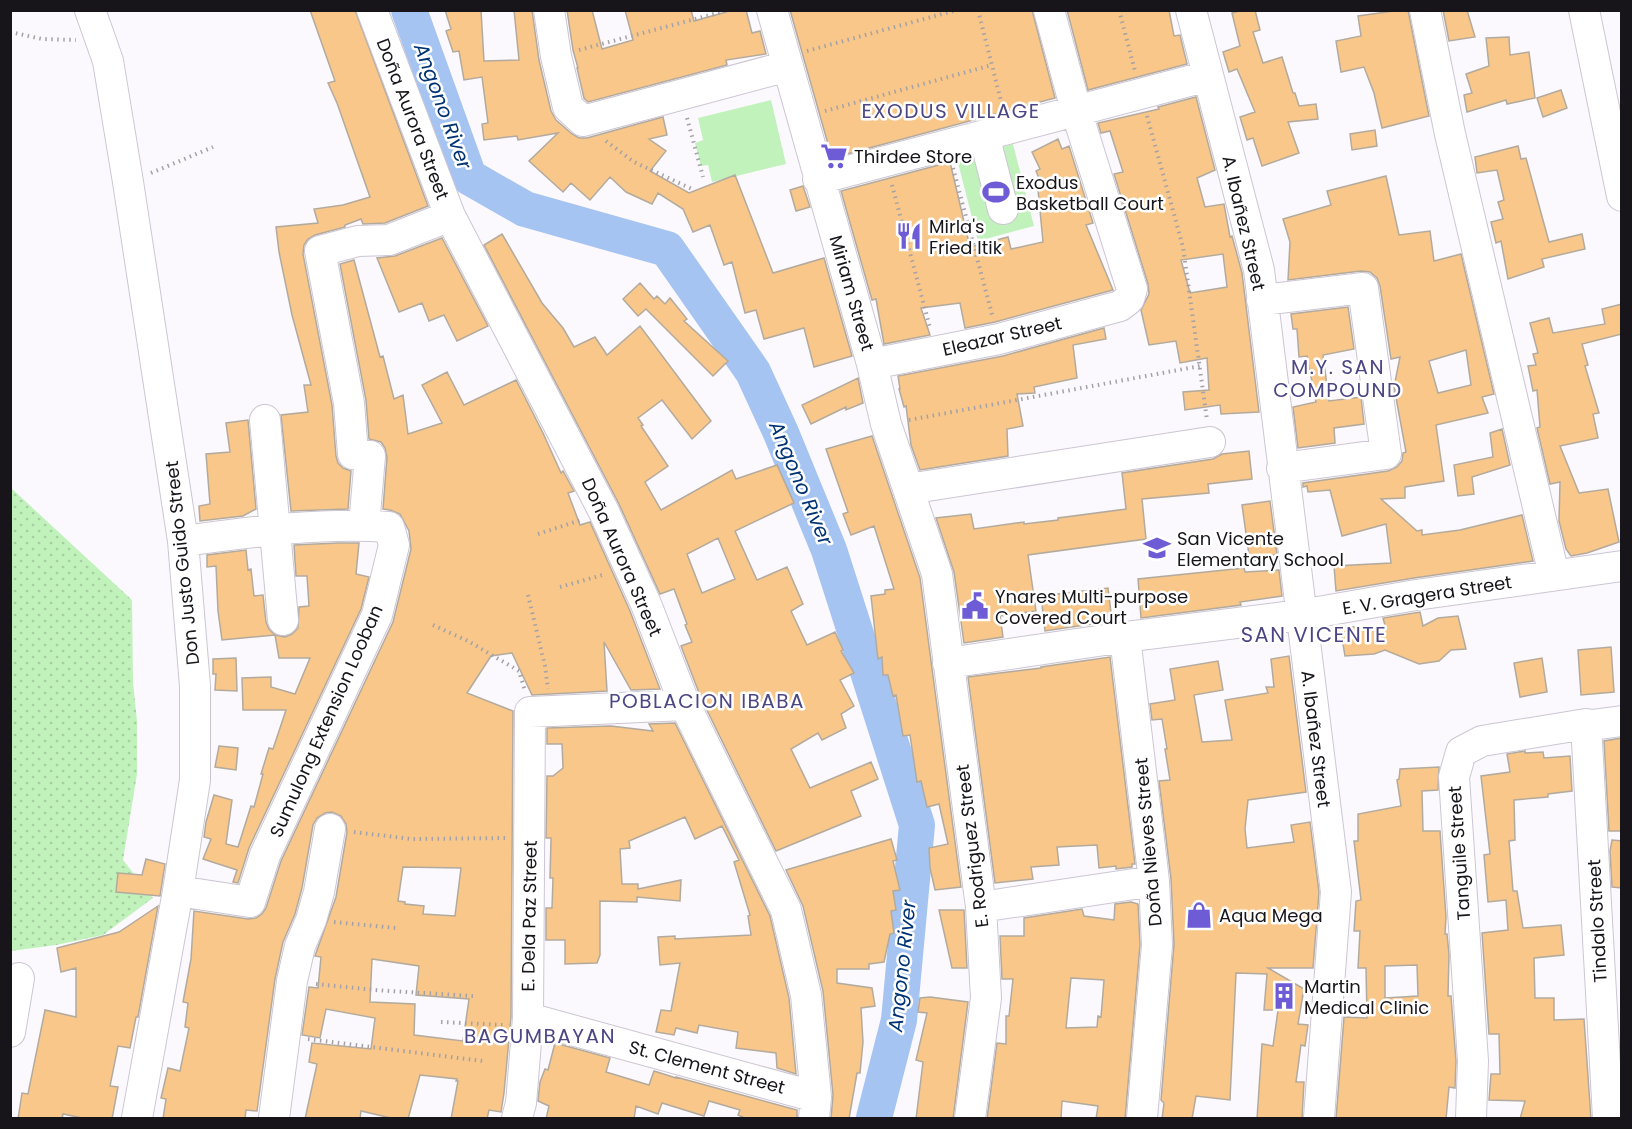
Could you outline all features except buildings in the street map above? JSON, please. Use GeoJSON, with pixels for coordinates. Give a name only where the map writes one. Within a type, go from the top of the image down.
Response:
{"type":"FeatureCollection","features":[{"type":"Feature","properties":{"kind":"street","name":"Don Justo Guido Street"},"geometry":{"type":"LineString","coordinates":[[90,10],[108,61],[128,182],[183,541],[195,686],[195,780],[178,891],[137,1119]]}},
{"type":"Feature","properties":{"kind":"street","name":"Doña Aurora Street"},"geometry":{"type":"LineString","coordinates":[[372,10],[450,216],[604,512],[630,567],[685,705],[786,910],[806,995],[815,1108]]}},
{"type":"Feature","properties":{"kind":"street"},"geometry":{"type":"LineString","coordinates":[[549,10],[556,56],[568,107],[583,121],[787,61]]}},
{"type":"Feature","properties":{"kind":"street","name":"Miriam Street"},"geometry":{"type":"LineString","coordinates":[[772,10],[872,364],[886,424],[937,574]]}},
{"type":"Feature","properties":{"kind":"street"},"geometry":{"type":"LineString","coordinates":[[1049,10],[1076,110]]}},
{"type":"Feature","properties":{"kind":"street","name":"A. Ibañez Street"},"geometry":{"type":"LineString","coordinates":[[1191,10],[1259,270],[1336,892],[1320,1119]]}},
{"type":"Feature","properties":{"kind":"street"},"geometry":{"type":"LineString","coordinates":[[1425,10],[1450,134],[1554,575]]}},
{"type":"Feature","properties":{"kind":"street"},"geometry":{"type":"LineString","coordinates":[[1584,10],[1622,196]]}},
{"type":"Feature","properties":{"kind":"street"},"geometry":{"type":"LineString","coordinates":[[819,179],[1208,76]]}},
{"type":"Feature","properties":{"kind":"street","name":"Eleazar Street"},"geometry":{"type":"LineString","coordinates":[[872,364],[999,339],[1120,306],[1128,299],[1131,289],[1076,110]]}},
{"type":"Feature","properties":{"kind":"street"},"geometry":{"type":"LineString","coordinates":[[996,132],[1002,209]]}},
{"type":"Feature","properties":{"kind":"street"},"geometry":{"type":"LineString","coordinates":[[364,526],[370,456],[354,454],[349,404],[320,251],[358,241],[389,240],[450,216]]}},
{"type":"Feature","properties":{"kind":"street"},"geometry":{"type":"LineString","coordinates":[[1262,300],[1363,288],[1386,454],[1282,468]]}},
{"type":"Feature","properties":{"kind":"street"},"geometry":{"type":"LineString","coordinates":[[264,420],[283,620]]}},
{"type":"Feature","properties":{"kind":"street"},"geometry":{"type":"LineString","coordinates":[[908,489],[1210,442]]}},
{"type":"Feature","properties":{"kind":"street","name":"Sumulong Extension Looban"},"geometry":{"type":"LineString","coordinates":[[178,891],[250,902],[266,855],[378,615],[394,545],[389,527],[345,524],[183,541]]}},
{"type":"Feature","properties":{"kind":"street","name":"E. V. Gragera Street"},"geometry":{"type":"LineString","coordinates":[[948,663],[1125,637],[1301,615],[1416,595],[1622,566]]}},
{"type":"Feature","properties":{"kind":"street","name":"E. Rodriguez Street"},"geometry":{"type":"LineString","coordinates":[[937,574],[981,907],[986,999],[970,1119]]}},
{"type":"Feature","properties":{"kind":"street","name":"Doña Nieves Street"},"geometry":{"type":"LineString","coordinates":[[1125,637],[1154,881],[1157,945],[1142,1119]]}},
{"type":"Feature","properties":{"kind":"street"},"geometry":{"type":"LineString","coordinates":[[540,711],[685,705]]}},
{"type":"Feature","properties":{"kind":"street","name":"E. Dela Paz Street"},"geometry":{"type":"LineString","coordinates":[[517,1119],[527,1022],[530,838],[540,711]]}},
{"type":"Feature","properties":{"kind":"street","name":"Tanguile Street"},"geometry":{"type":"LineString","coordinates":[[1471,1119],[1473,1061],[1454,777],[1461,752],[1482,741],[1586,724],[1622,721]]}},
{"type":"Feature","properties":{"kind":"street","name":"Tindalo Street"},"geometry":{"type":"LineString","coordinates":[[1586,724],[1608,1119]]}},
{"type":"Feature","properties":{"kind":"street"},"geometry":{"type":"LineString","coordinates":[[274,1119],[292,981],[300,946],[319,892],[330,829]]}},
{"type":"Feature","properties":{"kind":"street"},"geometry":{"type":"LineString","coordinates":[[981,907],[1154,881]]}},
{"type":"Feature","properties":{"kind":"street"},"geometry":{"type":"LineString","coordinates":[[12,1021],[19,978]]}},
{"type":"Feature","properties":{"kind":"street","name":"St. Clement Street"},"geometry":{"type":"LineString","coordinates":[[527,1022],[815,1108]]}},
{"type":"Feature","properties":{"kind":"path"},"geometry":{"type":"LineString","coordinates":[[556,56],[729,10]]}},
{"type":"Feature","properties":{"kind":"path"},"geometry":{"type":"LineString","coordinates":[[787,61],[957,10]]}},
{"type":"Feature","properties":{"kind":"path"},"geometry":{"type":"LineString","coordinates":[[978,10],[992,65],[996,132]]}},
{"type":"Feature","properties":{"kind":"path"},"geometry":{"type":"LineString","coordinates":[[1119,10],[1183,247],[1210,442]]}},
{"type":"Feature","properties":{"kind":"path"},"geometry":{"type":"LineString","coordinates":[[10,32],[42,39],[101,41]]}},
{"type":"Feature","properties":{"kind":"path"},"geometry":{"type":"LineString","coordinates":[[802,117],[992,65]]}},
{"type":"Feature","properties":{"kind":"path"},"geometry":{"type":"LineString","coordinates":[[681,94],[702,177]]}},
{"type":"Feature","properties":{"kind":"path"},"geometry":{"type":"LineString","coordinates":[[583,121],[634,162],[692,189]]}},
{"type":"Feature","properties":{"kind":"path"},"geometry":{"type":"LineString","coordinates":[[947,144],[999,339]]}},
{"type":"Feature","properties":{"kind":"path"},"geometry":{"type":"LineString","coordinates":[[128,182],[135,177],[159,171],[213,147]]}},
{"type":"Feature","properties":{"kind":"path"},"geometry":{"type":"LineString","coordinates":[[886,161],[936,351]]}},
{"type":"Feature","properties":{"kind":"path"},"geometry":{"type":"LineString","coordinates":[[886,424],[1200,366]]}},
{"type":"Feature","properties":{"kind":"path"},"geometry":{"type":"LineString","coordinates":[[538,534],[604,512]]}},
{"type":"Feature","properties":{"kind":"path"},"geometry":{"type":"LineString","coordinates":[[560,587],[630,567]]}},
{"type":"Feature","properties":{"kind":"path"},"geometry":{"type":"LineString","coordinates":[[528,595],[545,666],[540,711]]}},
{"type":"Feature","properties":{"kind":"path"},"geometry":{"type":"LineString","coordinates":[[433,625],[468,641],[519,671],[540,711]]}},
{"type":"Feature","properties":{"kind":"path"},"geometry":{"type":"LineString","coordinates":[[330,829],[411,839],[530,838]]}},
{"type":"Feature","properties":{"kind":"path"},"geometry":{"type":"LineString","coordinates":[[311,920],[396,928]]}},
{"type":"Feature","properties":{"kind":"path"},"geometry":{"type":"LineString","coordinates":[[292,981],[374,990],[473,996]]}},
{"type":"Feature","properties":{"kind":"path"},"geometry":{"type":"LineString","coordinates":[[441,1022],[527,1022]]}},
{"type":"Feature","properties":{"kind":"path"},"geometry":{"type":"LineString","coordinates":[[284,1036],[483,1061]]}},
{"type":"Feature","properties":{"kind":"green space"},"geometry":{"type":"Polygon","coordinates":[[[771,100],[786,164],[712,182],[708,165],[701,166],[695,143],[703,140],[698,118],[771,100]]]}},
{"type":"Feature","properties":{"kind":"green space","name":"Exodus Basketball Court"},"geometry":{"type":"Polygon","coordinates":[[[1013,144],[1034,226],[978,241],[957,159],[1013,144]]]}},
{"type":"Feature","properties":{"kind":"green space"},"geometry":{"type":"Polygon","coordinates":[[[10,487],[132,600],[137,774],[123,860],[153,898],[103,935],[11,951],[10,487]]]}},
{"type":"Feature","properties":{"kind":"waterway","name":"Angono River"},"geometry":{"type":"LineString","coordinates":[[409,10],[469,177],[525,209],[667,249],[753,372],[781,433],[829,550],[917,825],[899,1020],[874,1118]]}},
{"type":"Feature","properties":{"kind":"place","name":"Thirdee Store"},"geometry":{"type":"Point","coordinates":[834,156]}},
{"type":"Feature","properties":{"kind":"place","name":"Exodus Basketball Court"},"geometry":{"type":"Point","coordinates":[996,192]}},
{"type":"Feature","properties":{"kind":"place","name":"Mirla's Fried Itik"},"geometry":{"type":"Point","coordinates":[909,236]}},
{"type":"Feature","properties":{"kind":"place","name":"San Vicente Elementary School"},"geometry":{"type":"Point","coordinates":[1157,548]}},
{"type":"Feature","properties":{"kind":"place","name":"Ynares Multi-purpose Covered Court"},"geometry":{"type":"Point","coordinates":[975,606]}},
{"type":"Feature","properties":{"kind":"place","name":"Aqua Mega"},"geometry":{"type":"Point","coordinates":[1199,915]}},
{"type":"Feature","properties":{"kind":"place","name":"Martin Medical Clinic"},"geometry":{"type":"Point","coordinates":[1284,996]}},
{"type":"Feature","properties":{"kind":"district","name":"EXODUS VILLAGE"},"geometry":{"type":"Point","coordinates":[951,111]}},
{"type":"Feature","properties":{"kind":"district","name":"M.Y. SAN COMPOUND"},"geometry":{"type":"Point","coordinates":[1338,378]}},
{"type":"Feature","properties":{"kind":"district","name":"SAN VICENTE"},"geometry":{"type":"Point","coordinates":[1314,634]}},
{"type":"Feature","properties":{"kind":"district","name":"POBLACION IBABA"},"geometry":{"type":"Point","coordinates":[707,701]}},
{"type":"Feature","properties":{"kind":"district","name":"BAGUMBAYAN"},"geometry":{"type":"Point","coordinates":[540,1036]}}]}
